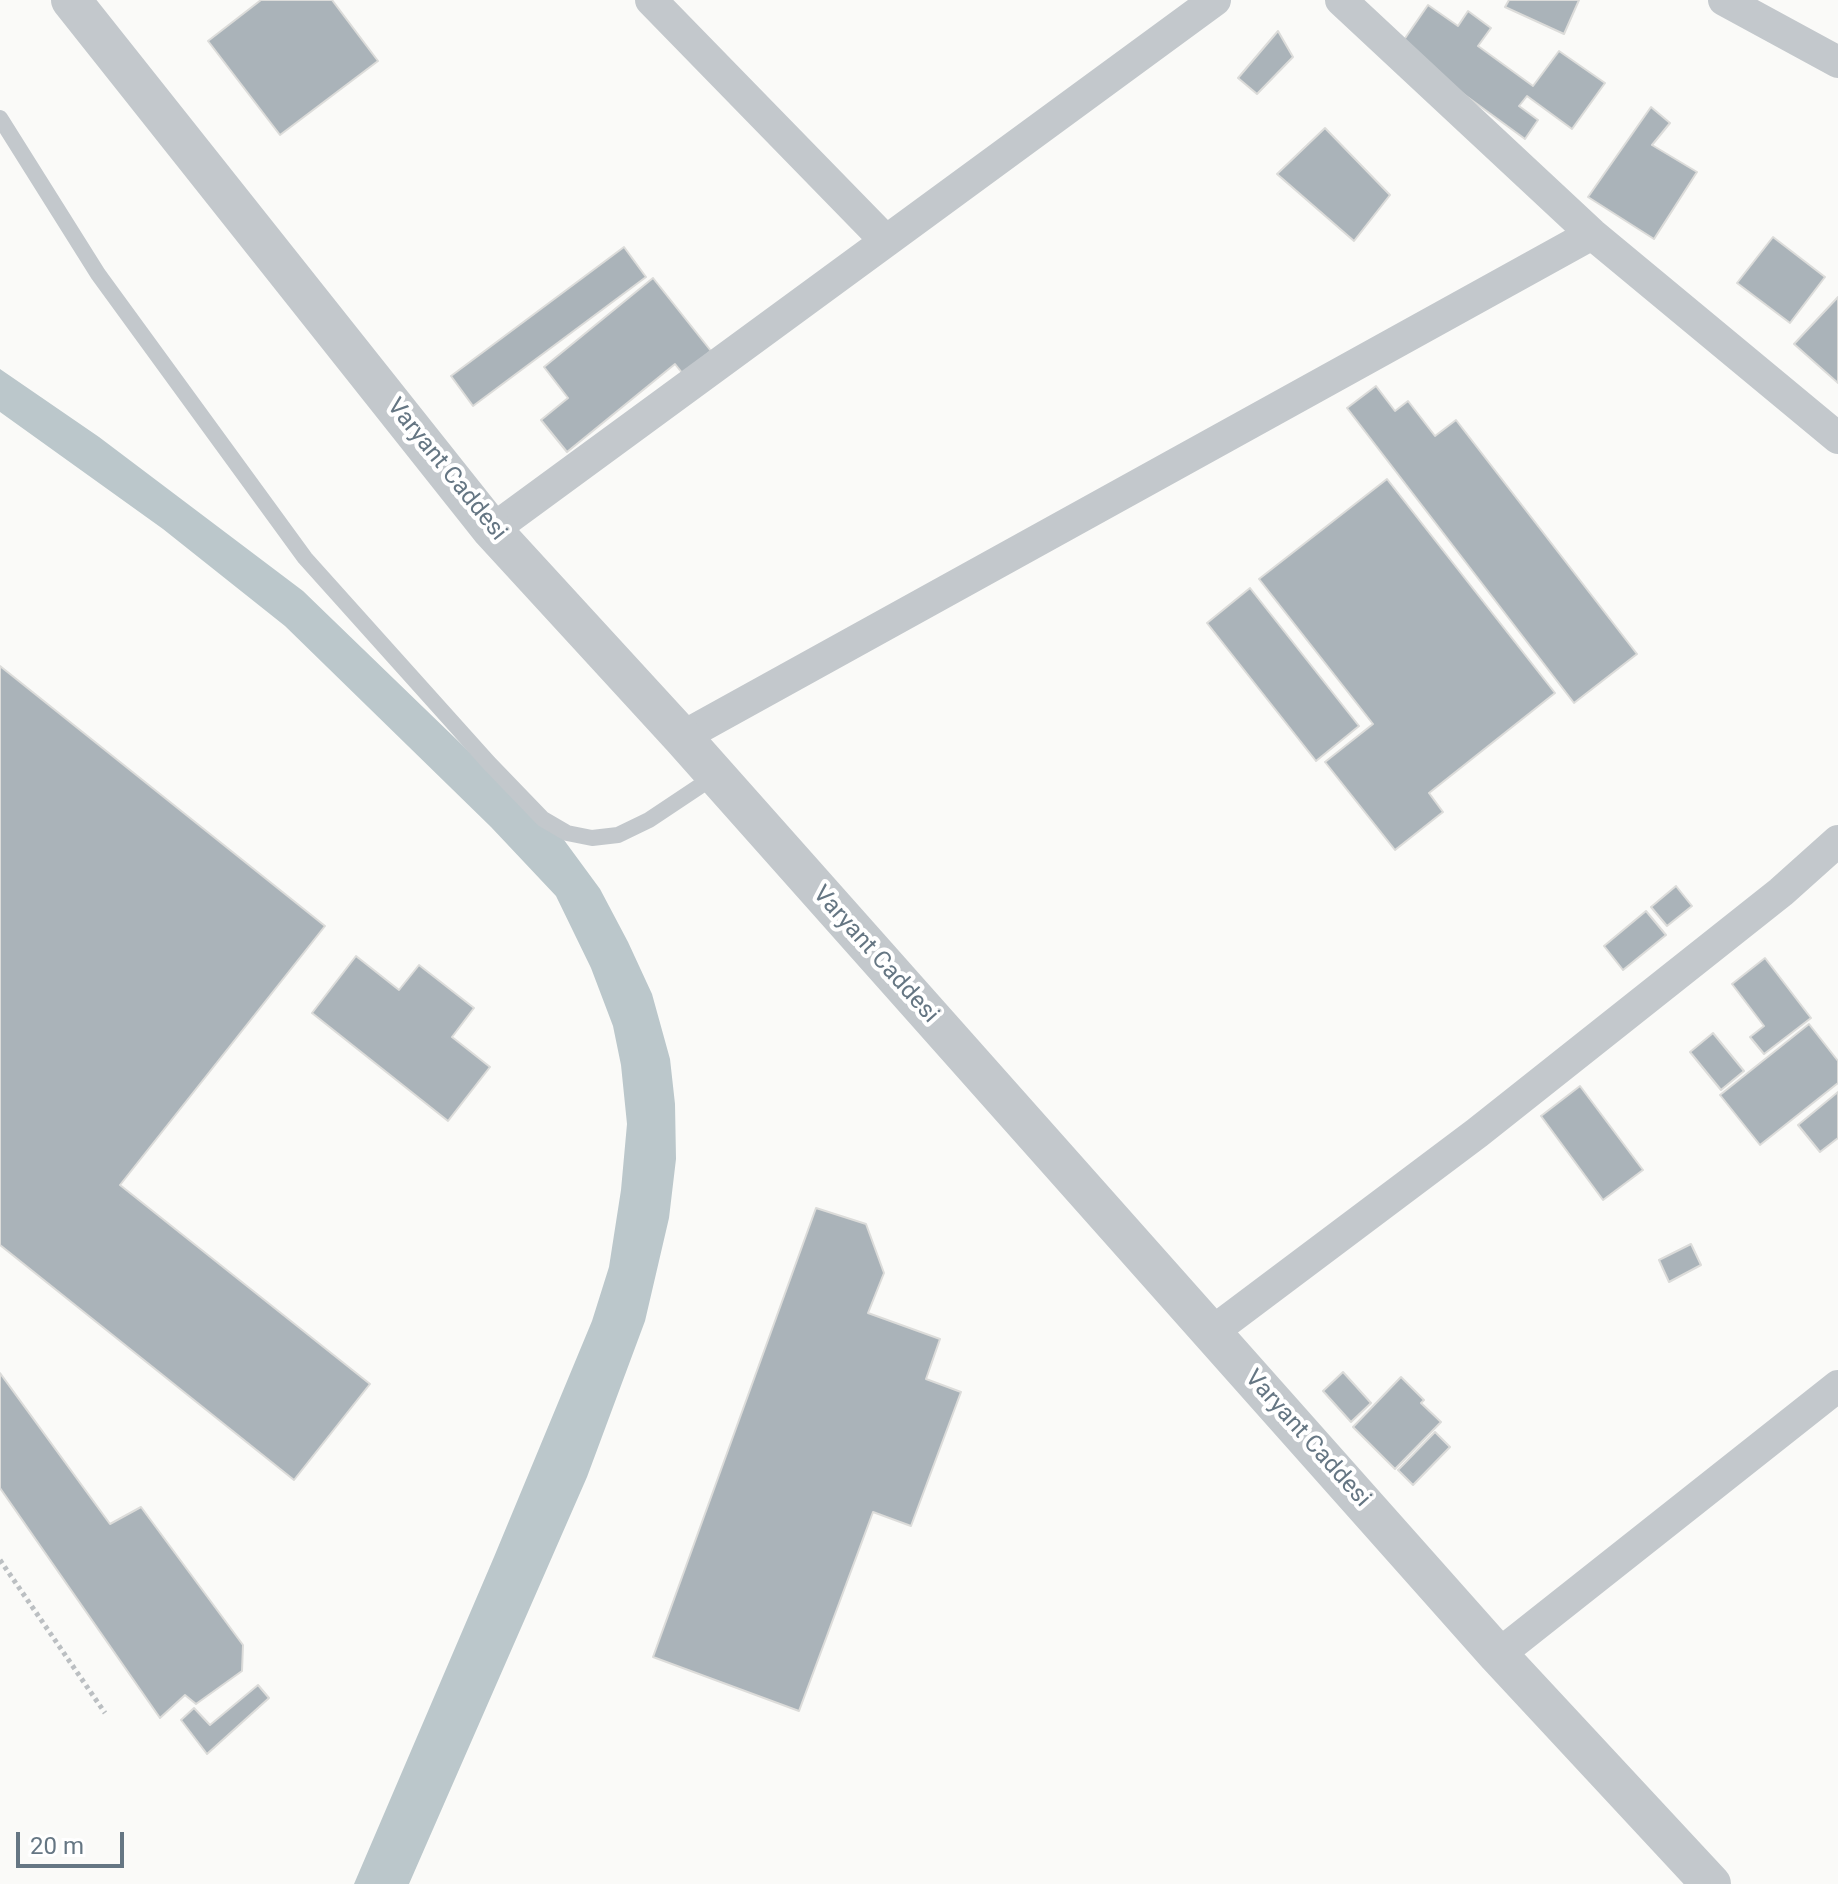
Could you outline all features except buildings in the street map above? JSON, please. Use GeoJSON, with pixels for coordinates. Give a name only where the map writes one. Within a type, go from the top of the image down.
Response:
{"type":"FeatureCollection","features":[{"type":"Feature","properties":{"kind":"street","name":"Varyant Caddesi"},"geometry":{"type":"LineString","coordinates":[[71,0],[492,530],[682,737],[1498,1655],[1711,1884]]}},
{"type":"Feature","properties":{"kind":"street"},"geometry":{"type":"LineString","coordinates":[[651,0],[886,241]]}},
{"type":"Feature","properties":{"kind":"street"},"geometry":{"type":"LineString","coordinates":[[492,530],[1215,0]]}},
{"type":"Feature","properties":{"kind":"street"},"geometry":{"type":"LineString","coordinates":[[1341,0],[1592,234],[1838,438]]}},
{"type":"Feature","properties":{"kind":"street"},"geometry":{"type":"LineString","coordinates":[[1724,0],[1838,62]]}},
{"type":"Feature","properties":{"kind":"street"},"geometry":{"type":"LineString","coordinates":[[682,737],[1592,234]]}},
{"type":"Feature","properties":{"kind":"street"},"geometry":{"type":"LineString","coordinates":[[1212,1332],[1477,1133],[1781,892],[1838,841]]}},
{"type":"Feature","properties":{"kind":"street"},"geometry":{"type":"LineString","coordinates":[[1498,1655],[1838,1386]]}},
{"type":"Feature","properties":{"kind":"lane"},"geometry":{"type":"LineString","coordinates":[[0,118],[98,274],[305,558],[543,819],[567,833],[592,838],[618,835],[649,820],[715,776]]}},
{"type":"Feature","properties":{"kind":"path"},"geometry":{"type":"LineString","coordinates":[[0,1560],[105,1713]]}},
{"type":"Feature","properties":{"kind":"shaded area"},"geometry":{"type":"Polygon","coordinates":[[[0,369],[99,437],[303,591],[564,840],[600,889],[628,942],[652,994],[670,1059],[676,1159],[669,1218],[645,1321],[587,1477],[409,1884],[354,1884],[592,1321],[609,1267],[627,1124],[621,1065],[613,1026],[591,968],[556,896],[491,827],[285,626],[163,529],[0,412],[0,369]]]}}]}
